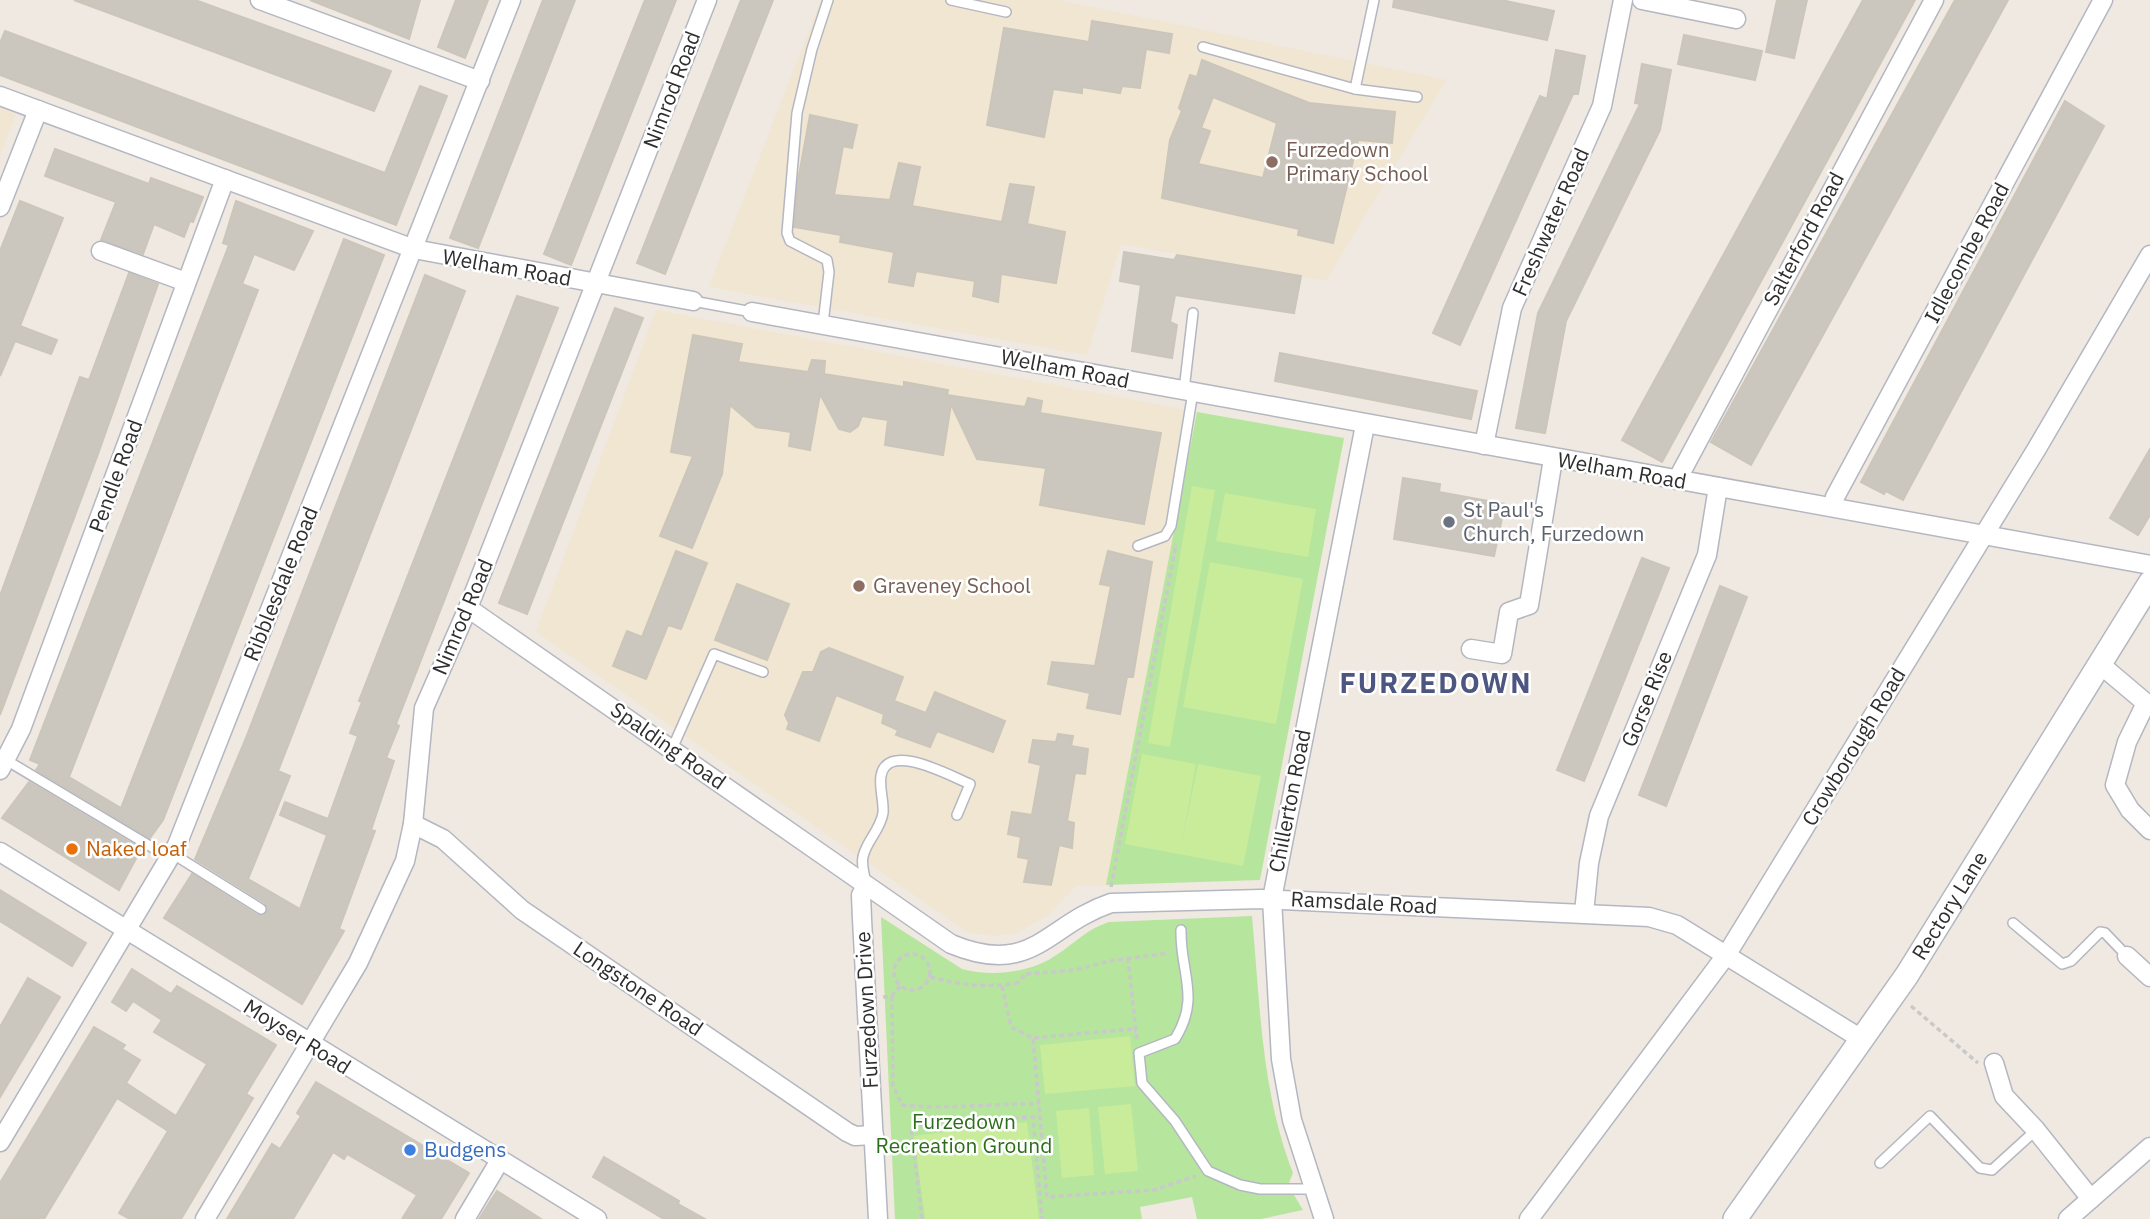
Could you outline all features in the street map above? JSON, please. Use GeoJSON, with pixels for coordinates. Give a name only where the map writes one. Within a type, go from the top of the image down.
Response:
{"type":"FeatureCollection","features":[{"type":"Feature","properties":{"kind":"main road","name":"Rectory Lane"},"geometry":{"type":"LineString","coordinates":[[1735,1219],[1907,975],[2150,583]]}},
{"type":"Feature","properties":{"kind":"street"},"geometry":{"type":"LineString","coordinates":[[260,0],[480,81]]}},
{"type":"Feature","properties":{"kind":"street","name":"Ribblesdale Road"},"geometry":{"type":"LineString","coordinates":[[0,1142],[171,856],[511,0]]}},
{"type":"Feature","properties":{"kind":"street","name":"Nimrod Road"},"geometry":{"type":"LineString","coordinates":[[205,1219],[358,963],[405,861],[413,824],[424,708],[468,608],[707,0]]}},
{"type":"Feature","properties":{"kind":"street","name":"Freshwater Road"},"geometry":{"type":"LineString","coordinates":[[1484,445],[1512,308],[1602,106],[1623,0]]}},
{"type":"Feature","properties":{"kind":"street"},"geometry":{"type":"LineString","coordinates":[[1642,0],[1736,19]]}},
{"type":"Feature","properties":{"kind":"street","name":"Salterford Road"},"geometry":{"type":"LineString","coordinates":[[1677,480],[1934,0]]}},
{"type":"Feature","properties":{"kind":"street","name":"Idlecombe Road"},"geometry":{"type":"LineString","coordinates":[[1833,507],[1842,485],[2103,0]]}},
{"type":"Feature","properties":{"kind":"street","name":"Welham Road"},"geometry":{"type":"LineString","coordinates":[[0,96],[414,249],[693,301]]}},
{"type":"Feature","properties":{"kind":"street"},"geometry":{"type":"LineString","coordinates":[[0,208],[38,110]]}},
{"type":"Feature","properties":{"kind":"street","name":"Pendle Road"},"geometry":{"type":"LineString","coordinates":[[3,765],[21,729],[225,178]]}},
{"type":"Feature","properties":{"kind":"street"},"geometry":{"type":"LineString","coordinates":[[101,251],[186,282]]}},
{"type":"Feature","properties":{"kind":"street","name":"Crowborough Road"},"geometry":{"type":"LineString","coordinates":[[1529,1219],[1727,954],[1985,533],[2150,255]]}},
{"type":"Feature","properties":{"kind":"street","name":"Welham Road"},"geometry":{"type":"LineString","coordinates":[[752,312],[1553,459],[1985,533],[2150,565]]}},
{"type":"Feature","properties":{"kind":"street","name":"Chillerton Road"},"geometry":{"type":"LineString","coordinates":[[1324,1219],[1292,1120],[1281,1059],[1272,899],[1365,425]]}},
{"type":"Feature","properties":{"kind":"street"},"geometry":{"type":"LineString","coordinates":[[1471,649],[1502,654],[1509,612],[1529,605],[1553,459]]}},
{"type":"Feature","properties":{"kind":"street","name":"Gorse Rise"},"geometry":{"type":"LineString","coordinates":[[1584,913],[1589,863],[1599,817],[1707,555],[1718,487]]}},
{"type":"Feature","properties":{"kind":"street","name":"Spalding Road"},"geometry":{"type":"LineString","coordinates":[[468,608],[866,886]]}},
{"type":"Feature","properties":{"kind":"street"},"geometry":{"type":"LineString","coordinates":[[2101,665],[2146,703],[2127,742],[2115,785],[2130,810],[2150,830]]}},
{"type":"Feature","properties":{"kind":"street","name":"Longstone Road"},"geometry":{"type":"LineString","coordinates":[[413,824],[443,839],[522,911],[847,1132],[855,1136],[874,1135]]}},
{"type":"Feature","properties":{"kind":"street","name":"Moyser Road"},"geometry":{"type":"LineString","coordinates":[[0,852],[499,1162],[597,1219]]}},
{"type":"Feature","properties":{"kind":"street","name":"Ramsdale Road"},"geometry":{"type":"LineString","coordinates":[[866,886],[951,944],[972,953],[988,955],[1020,952],[1038,946],[1091,909],[1111,903],[1272,899],[1584,913],[1664,920],[1727,954],[1863,1040]]}},
{"type":"Feature","properties":{"kind":"street","name":"Furzedown Drive"},"geometry":{"type":"LineString","coordinates":[[866,886],[862,895],[862,919],[878,1219]]}},
{"type":"Feature","properties":{"kind":"street"},"geometry":{"type":"LineString","coordinates":[[2127,956],[2150,977]]}},
{"type":"Feature","properties":{"kind":"street"},"geometry":{"type":"LineString","coordinates":[[1994,1063],[2004,1096],[2036,1130],[2091,1199]]}},
{"type":"Feature","properties":{"kind":"street"},"geometry":{"type":"LineString","coordinates":[[2068,1219],[2150,1147]]}},
{"type":"Feature","properties":{"kind":"street"},"geometry":{"type":"LineString","coordinates":[[465,1219],[499,1162]]}},
{"type":"Feature","properties":{"kind":"lane"},"geometry":{"type":"LineString","coordinates":[[823,324],[829,272],[827,260],[790,241],[787,233],[797,113],[811,49],[828,0]]}},
{"type":"Feature","properties":{"kind":"lane"},"geometry":{"type":"LineString","coordinates":[[951,0],[1006,12]]}},
{"type":"Feature","properties":{"kind":"lane"},"geometry":{"type":"LineString","coordinates":[[1355,89],[1374,0]]}},
{"type":"Feature","properties":{"kind":"lane"},"geometry":{"type":"LineString","coordinates":[[1203,47],[1355,89],[1417,97]]}},
{"type":"Feature","properties":{"kind":"lane","name":"Welham Road"},"geometry":{"type":"LineString","coordinates":[[693,301],[752,312]]}},
{"type":"Feature","properties":{"kind":"lane"},"geometry":{"type":"LineString","coordinates":[[1138,546],[1165,536],[1171,526],[1189,391],[1193,313]]}},
{"type":"Feature","properties":{"kind":"lane"},"geometry":{"type":"LineString","coordinates":[[672,749],[714,654],[763,672]]}},
{"type":"Feature","properties":{"kind":"lane"},"geometry":{"type":"LineString","coordinates":[[866,886],[862,860],[878,831],[883,813],[881,775],[887,765],[899,758],[970,784],[957,815]]}},
{"type":"Feature","properties":{"kind":"lane"},"geometry":{"type":"LineString","coordinates":[[3,765],[171,856],[261,909]]}},
{"type":"Feature","properties":{"kind":"lane"},"geometry":{"type":"LineString","coordinates":[[2013,923],[2062,964],[2071,961],[2100,932],[2105,933],[2127,956]]}},
{"type":"Feature","properties":{"kind":"lane"},"geometry":{"type":"LineString","coordinates":[[1181,930],[1180,951],[1190,991],[1181,1030],[1175,1039],[1139,1053],[1142,1083],[1175,1121],[1208,1171],[1240,1185],[1259,1189],[1314,1189]]}},
{"type":"Feature","properties":{"kind":"lane"},"geometry":{"type":"LineString","coordinates":[[1880,1163],[1930,1116],[1980,1168],[1992,1170],[2036,1130]]}},
{"type":"Feature","properties":{"kind":"path"},"geometry":{"type":"LineString","coordinates":[[1111,903],[1178,534]]}},
{"type":"Feature","properties":{"kind":"path"},"geometry":{"type":"LineString","coordinates":[[930,977],[962,986],[1002,986],[1017,984],[1026,974],[1075,970],[1128,958],[1180,951]]}},
{"type":"Feature","properties":{"kind":"path"},"geometry":{"type":"LineString","coordinates":[[1020,952],[1026,974]]}},
{"type":"Feature","properties":{"kind":"path"},"geometry":{"type":"LineString","coordinates":[[919,955],[928,963],[930,977],[920,989],[908,990],[898,984],[894,967],[901,957],[919,955]]}},
{"type":"Feature","properties":{"kind":"path"},"geometry":{"type":"LineString","coordinates":[[1128,958],[1139,1053]]}},
{"type":"Feature","properties":{"kind":"path"},"geometry":{"type":"LineString","coordinates":[[1002,986],[1011,1027],[1033,1038],[1136,1032]]}},
{"type":"Feature","properties":{"kind":"path"},"geometry":{"type":"LineString","coordinates":[[892,996],[893,1085],[902,1105],[948,1109],[994,1103],[1040,1104]]}},
{"type":"Feature","properties":{"kind":"path"},"geometry":{"type":"LineString","coordinates":[[1911,1006],[1976,1063],[1994,1063]]}},
{"type":"Feature","properties":{"kind":"path"},"geometry":{"type":"LineString","coordinates":[[1033,1038],[1047,1197],[1154,1190],[1208,1171]]}},
{"type":"Feature","properties":{"kind":"path"},"geometry":{"type":"LineString","coordinates":[[922,1219],[911,1127],[1034,1117],[1042,1219]]}},
{"type":"Feature","properties":{"kind":"shaded area"},"geometry":{"type":"Polygon","coordinates":[[[821,0],[1058,0],[1446,80],[1326,281],[1121,244],[1087,355],[709,287],[821,0]]]}},
{"type":"Feature","properties":{"kind":"shaded area"},"geometry":{"type":"Polygon","coordinates":[[[0,108],[16,114],[0,156],[0,108]]]}},
{"type":"Feature","properties":{"kind":"shaded area","name":"Graveney School"},"geometry":{"type":"Polygon","coordinates":[[[656,310],[1197,412],[1106,885],[1076,886],[1047,916],[1019,932],[993,936],[967,932],[536,632],[656,310]]]}},
{"type":"Feature","properties":{"kind":"green space"},"geometry":{"type":"Polygon","coordinates":[[[1197,412],[1344,438],[1260,880],[1106,885],[1197,412]]]}},
{"type":"Feature","properties":{"kind":"green space"},"geometry":{"type":"Polygon","coordinates":[[[1192,486],[1215,490],[1170,747],[1148,743],[1192,486]]]}},
{"type":"Feature","properties":{"kind":"green space"},"geometry":{"type":"Polygon","coordinates":[[[1225,493],[1316,509],[1308,557],[1216,541],[1225,493]]]}},
{"type":"Feature","properties":{"kind":"green space"},"geometry":{"type":"Polygon","coordinates":[[[1210,562],[1303,579],[1276,724],[1183,707],[1210,562]]]}},
{"type":"Feature","properties":{"kind":"green space"},"geometry":{"type":"Polygon","coordinates":[[[1142,754],[1196,764],[1181,847],[1198,764],[1261,776],[1243,866],[1125,844],[1142,754]]]}},
{"type":"Feature","properties":{"kind":"green space","name":"Furzedown Recreation Ground"},"geometry":{"type":"Polygon","coordinates":[[[1252,916],[1268,1079],[1282,1142],[1293,1173],[1288,1185],[1303,1210],[1261,1219],[1197,1219],[1192,1197],[1140,1207],[1142,1219],[895,1219],[881,917],[962,969],[999,973],[1024,969],[1047,960],[1088,932],[1109,922],[1252,916]]]}},
{"type":"Feature","properties":{"kind":"green space"},"geometry":{"type":"Polygon","coordinates":[[[1130,1036],[1135,1086],[1045,1094],[1040,1045],[1130,1036]]]}},
{"type":"Feature","properties":{"kind":"green space"},"geometry":{"type":"Polygon","coordinates":[[[1131,1104],[1138,1171],[1105,1174],[1098,1107],[1131,1104]]]}},
{"type":"Feature","properties":{"kind":"green space"},"geometry":{"type":"Polygon","coordinates":[[[1089,1108],[1094,1175],[1062,1178],[1056,1111],[1089,1108]]]}},
{"type":"Feature","properties":{"kind":"green space","name":"Furzedown Recreation Ground"},"geometry":{"type":"Polygon","coordinates":[[[1027,1122],[1039,1219],[925,1219],[914,1136],[1027,1122]]]}},
{"type":"Feature","properties":{"kind":"building"},"geometry":{"type":"Polygon","coordinates":[[[74,0],[195,0],[391,71],[374,111],[74,0]]]}},
{"type":"Feature","properties":{"kind":"building"},"geometry":{"type":"Polygon","coordinates":[[[310,0],[420,0],[409,39],[310,0]]]}},
{"type":"Feature","properties":{"kind":"building"},"geometry":{"type":"Polygon","coordinates":[[[456,0],[488,0],[465,58],[438,47],[456,0]]]}},
{"type":"Feature","properties":{"kind":"building"},"geometry":{"type":"Polygon","coordinates":[[[543,0],[575,0],[478,248],[450,238],[543,0]]]}},
{"type":"Feature","properties":{"kind":"building"},"geometry":{"type":"Polygon","coordinates":[[[645,0],[676,0],[571,265],[544,254],[645,0]]]}},
{"type":"Feature","properties":{"kind":"building"},"geometry":{"type":"Polygon","coordinates":[[[741,0],[773,0],[665,274],[637,263],[741,0]]]}},
{"type":"Feature","properties":{"kind":"building"},"geometry":{"type":"Polygon","coordinates":[[[1394,0],[1501,0],[1554,11],[1547,40],[1393,7],[1394,0]]]}},
{"type":"Feature","properties":{"kind":"building"},"geometry":{"type":"Polygon","coordinates":[[[1777,0],[1807,0],[1794,58],[1766,52],[1777,0]]]}},
{"type":"Feature","properties":{"kind":"building"},"geometry":{"type":"Polygon","coordinates":[[[1863,0],[1915,0],[1662,462],[1622,440],[1863,0]]]}},
{"type":"Feature","properties":{"kind":"building"},"geometry":{"type":"Polygon","coordinates":[[[1955,0],[2008,0],[1751,465],[1711,442],[1955,0]]]}},
{"type":"Feature","properties":{"kind":"building"},"geometry":{"type":"Polygon","coordinates":[[[1092,21],[1172,34],[1169,53],[1146,49],[1140,88],[1122,86],[1120,93],[1082,87],[1082,93],[1053,89],[1044,137],[987,125],[1004,28],[1089,42],[1092,21]]]}},
{"type":"Feature","properties":{"kind":"building"},"geometry":{"type":"Polygon","coordinates":[[[5,31],[385,173],[420,86],[447,96],[396,225],[0,75],[0,43],[5,31]]]}},
{"type":"Feature","properties":{"kind":"building"},"geometry":{"type":"Polygon","coordinates":[[[1684,35],[1762,51],[1755,80],[1678,64],[1684,35]]]}},
{"type":"Feature","properties":{"kind":"building"},"geometry":{"type":"Polygon","coordinates":[[[1556,50],[1585,56],[1578,94],[1573,94],[1460,345],[1433,333],[1540,96],[1547,99],[1556,50]]]}},
{"type":"Feature","properties":{"kind":"building"},"geometry":{"type":"Polygon","coordinates":[[[1202,60],[1309,103],[1395,112],[1392,143],[1358,140],[1333,243],[1298,235],[1299,229],[1162,198],[1170,140],[1182,111],[1179,108],[1190,75],[1197,77],[1202,60]],[[1213,97],[1201,128],[1210,131],[1198,164],[1263,178],[1277,123],[1213,97]]]}},
{"type":"Feature","properties":{"kind":"building"},"geometry":{"type":"Polygon","coordinates":[[[1642,64],[1671,70],[1660,130],[1566,321],[1545,433],[1516,428],[1538,313],[1640,104],[1635,103],[1642,64]]]}},
{"type":"Feature","properties":{"kind":"building"},"geometry":{"type":"Polygon","coordinates":[[[2065,101],[2104,126],[1903,500],[1886,491],[1884,494],[1861,482],[2065,101]]]}},
{"type":"Feature","properties":{"kind":"building"},"geometry":{"type":"Polygon","coordinates":[[[810,115],[857,125],[852,148],[843,146],[834,195],[890,200],[899,163],[920,167],[912,206],[1002,222],[1010,184],[1034,187],[1027,224],[1065,232],[1056,283],[1001,274],[998,302],[973,296],[975,281],[916,271],[913,286],[889,282],[894,252],[840,242],[841,235],[794,227],[798,181],[810,115]]]}},
{"type":"Feature","properties":{"kind":"building"},"geometry":{"type":"Polygon","coordinates":[[[55,149],[149,184],[151,178],[203,197],[184,237],[154,224],[143,254],[101,240],[116,202],[45,176],[55,149]]]}},
{"type":"Feature","properties":{"kind":"building"},"geometry":{"type":"Polygon","coordinates":[[[20,201],[63,218],[20,326],[57,340],[51,354],[15,341],[0,376],[0,251],[20,201]]]}},
{"type":"Feature","properties":{"kind":"building"},"geometry":{"type":"Polygon","coordinates":[[[236,201],[313,231],[294,270],[254,254],[242,284],[258,290],[69,777],[121,808],[344,239],[384,255],[163,820],[150,838],[36,770],[40,764],[30,760],[229,245],[223,243],[236,201]]]}},
{"type":"Feature","properties":{"kind":"building"},"geometry":{"type":"Polygon","coordinates":[[[1124,252],[1174,260],[1177,255],[1301,276],[1294,313],[1175,295],[1170,322],[1177,325],[1172,358],[1132,351],[1141,285],[1120,281],[1124,252]]]}},
{"type":"Feature","properties":{"kind":"building"},"geometry":{"type":"Polygon","coordinates":[[[129,273],[158,284],[98,454],[0,715],[0,596],[80,377],[89,380],[129,273]]]}},
{"type":"Feature","properties":{"kind":"building"},"geometry":{"type":"Polygon","coordinates":[[[425,275],[465,291],[278,771],[290,776],[248,879],[300,909],[327,835],[280,815],[285,802],[328,819],[358,736],[350,733],[362,702],[359,701],[517,296],[558,308],[396,724],[399,726],[386,758],[394,761],[371,830],[375,831],[339,929],[344,931],[302,1004],[164,918],[192,874],[257,915],[267,912],[265,903],[195,859],[246,738],[425,275]]]}},
{"type":"Feature","properties":{"kind":"building"},"geometry":{"type":"Polygon","coordinates":[[[615,308],[643,318],[527,614],[499,603],[615,308]]]}},
{"type":"Feature","properties":{"kind":"building"},"geometry":{"type":"Polygon","coordinates":[[[693,335],[742,344],[738,362],[808,372],[812,360],[825,361],[824,374],[904,387],[904,382],[948,390],[947,395],[1025,407],[1028,398],[1042,401],[1040,413],[1161,433],[1144,524],[1040,505],[1046,468],[977,459],[951,404],[943,455],[885,445],[888,420],[862,416],[858,426],[850,432],[839,429],[820,394],[810,450],[789,446],[791,432],[756,427],[730,405],[722,474],[692,548],[660,536],[693,456],[671,452],[693,335]]]}},
{"type":"Feature","properties":{"kind":"building"},"geometry":{"type":"Polygon","coordinates":[[[1280,353],[1477,391],[1471,419],[1275,381],[1280,353]]]}},
{"type":"Feature","properties":{"kind":"building"},"geometry":{"type":"Polygon","coordinates":[[[2150,449],[2150,515],[2138,535],[2110,518],[2150,449]]]}},
{"type":"Feature","properties":{"kind":"building","name":"St Paul's Church, Furzedown"},"geometry":{"type":"Polygon","coordinates":[[[1403,478],[1440,484],[1439,492],[1505,504],[1494,556],[1394,539],[1403,478]]]}},
{"type":"Feature","properties":{"kind":"building"},"geometry":{"type":"Polygon","coordinates":[[[676,551],[707,563],[681,629],[668,625],[646,679],[613,666],[627,631],[642,637],[676,551]]]}},
{"type":"Feature","properties":{"kind":"building"},"geometry":{"type":"Polygon","coordinates":[[[1108,551],[1152,562],[1133,677],[1127,677],[1120,714],[1087,708],[1090,693],[1048,684],[1052,662],[1095,666],[1111,586],[1100,584],[1108,551]]]}},
{"type":"Feature","properties":{"kind":"building"},"geometry":{"type":"Polygon","coordinates":[[[1642,558],[1669,568],[1584,781],[1557,770],[1642,558]]]}},
{"type":"Feature","properties":{"kind":"building"},"geometry":{"type":"Polygon","coordinates":[[[737,584],[789,604],[767,660],[715,640],[737,584]]]}},
{"type":"Feature","properties":{"kind":"building"},"geometry":{"type":"Polygon","coordinates":[[[1720,586],[1747,597],[1666,806],[1639,795],[1720,586]]]}},
{"type":"Feature","properties":{"kind":"building"},"geometry":{"type":"Polygon","coordinates":[[[829,648],[903,677],[894,701],[926,713],[935,692],[1005,721],[993,752],[937,731],[930,747],[896,735],[898,730],[882,723],[884,714],[836,695],[819,741],[787,729],[789,723],[785,715],[803,672],[813,672],[821,652],[829,648]]]}},
{"type":"Feature","properties":{"kind":"building"},"geometry":{"type":"Polygon","coordinates":[[[1058,734],[1073,736],[1071,746],[1088,749],[1085,774],[1075,773],[1067,821],[1074,823],[1072,848],[1059,845],[1051,885],[1024,882],[1029,859],[1018,857],[1021,837],[1008,834],[1012,812],[1032,815],[1041,765],[1029,762],[1033,740],[1056,742],[1058,734]]]}},
{"type":"Feature","properties":{"kind":"building"},"geometry":{"type":"Polygon","coordinates":[[[29,782],[141,849],[119,890],[2,818],[29,782]]]}},
{"type":"Feature","properties":{"kind":"building"},"geometry":{"type":"Polygon","coordinates":[[[0,890],[86,943],[72,966],[0,921],[0,890]]]}},
{"type":"Feature","properties":{"kind":"building"},"geometry":{"type":"Polygon","coordinates":[[[132,969],[171,994],[177,986],[276,1045],[246,1094],[253,1098],[181,1219],[130,1219],[119,1213],[168,1131],[117,1098],[44,1219],[0,1219],[0,1183],[94,1027],[125,1045],[122,1049],[140,1060],[126,1083],[176,1116],[207,1064],[154,1032],[162,1020],[133,1001],[126,1011],[112,1002],[132,969]]]}},
{"type":"Feature","properties":{"kind":"building"},"geometry":{"type":"Polygon","coordinates":[[[28,978],[60,997],[0,1097],[0,1027],[28,978]]]}},
{"type":"Feature","properties":{"kind":"building"},"geometry":{"type":"Polygon","coordinates":[[[316,1082],[469,1173],[441,1219],[402,1219],[417,1195],[347,1154],[344,1159],[333,1152],[293,1219],[227,1219],[272,1144],[280,1149],[301,1116],[297,1113],[316,1082]]]}},
{"type":"Feature","properties":{"kind":"building"},"geometry":{"type":"Polygon","coordinates":[[[604,1157],[705,1219],[664,1219],[593,1177],[604,1157]]]}},
{"type":"Feature","properties":{"kind":"building"},"geometry":{"type":"Polygon","coordinates":[[[497,1191],[541,1219],[479,1219],[497,1191]]]}},
{"type":"Feature","properties":{"kind":"place","name":"Furzedown Primary School"},"geometry":{"type":"Point","coordinates":[1272,162]}},
{"type":"Feature","properties":{"kind":"place","name":"St Paul's Church, Furzedown"},"geometry":{"type":"Point","coordinates":[1449,522]}},
{"type":"Feature","properties":{"kind":"place","name":"Graveney School"},"geometry":{"type":"Point","coordinates":[859,586]}},
{"type":"Feature","properties":{"kind":"place","name":"Naked loaf"},"geometry":{"type":"Point","coordinates":[72,849]}},
{"type":"Feature","properties":{"kind":"place","name":"Budgens"},"geometry":{"type":"Point","coordinates":[410,1150]}},
{"type":"Feature","properties":{"kind":"district","name":"FURZEDOWN"},"geometry":{"type":"Point","coordinates":[1436,683]}}]}
